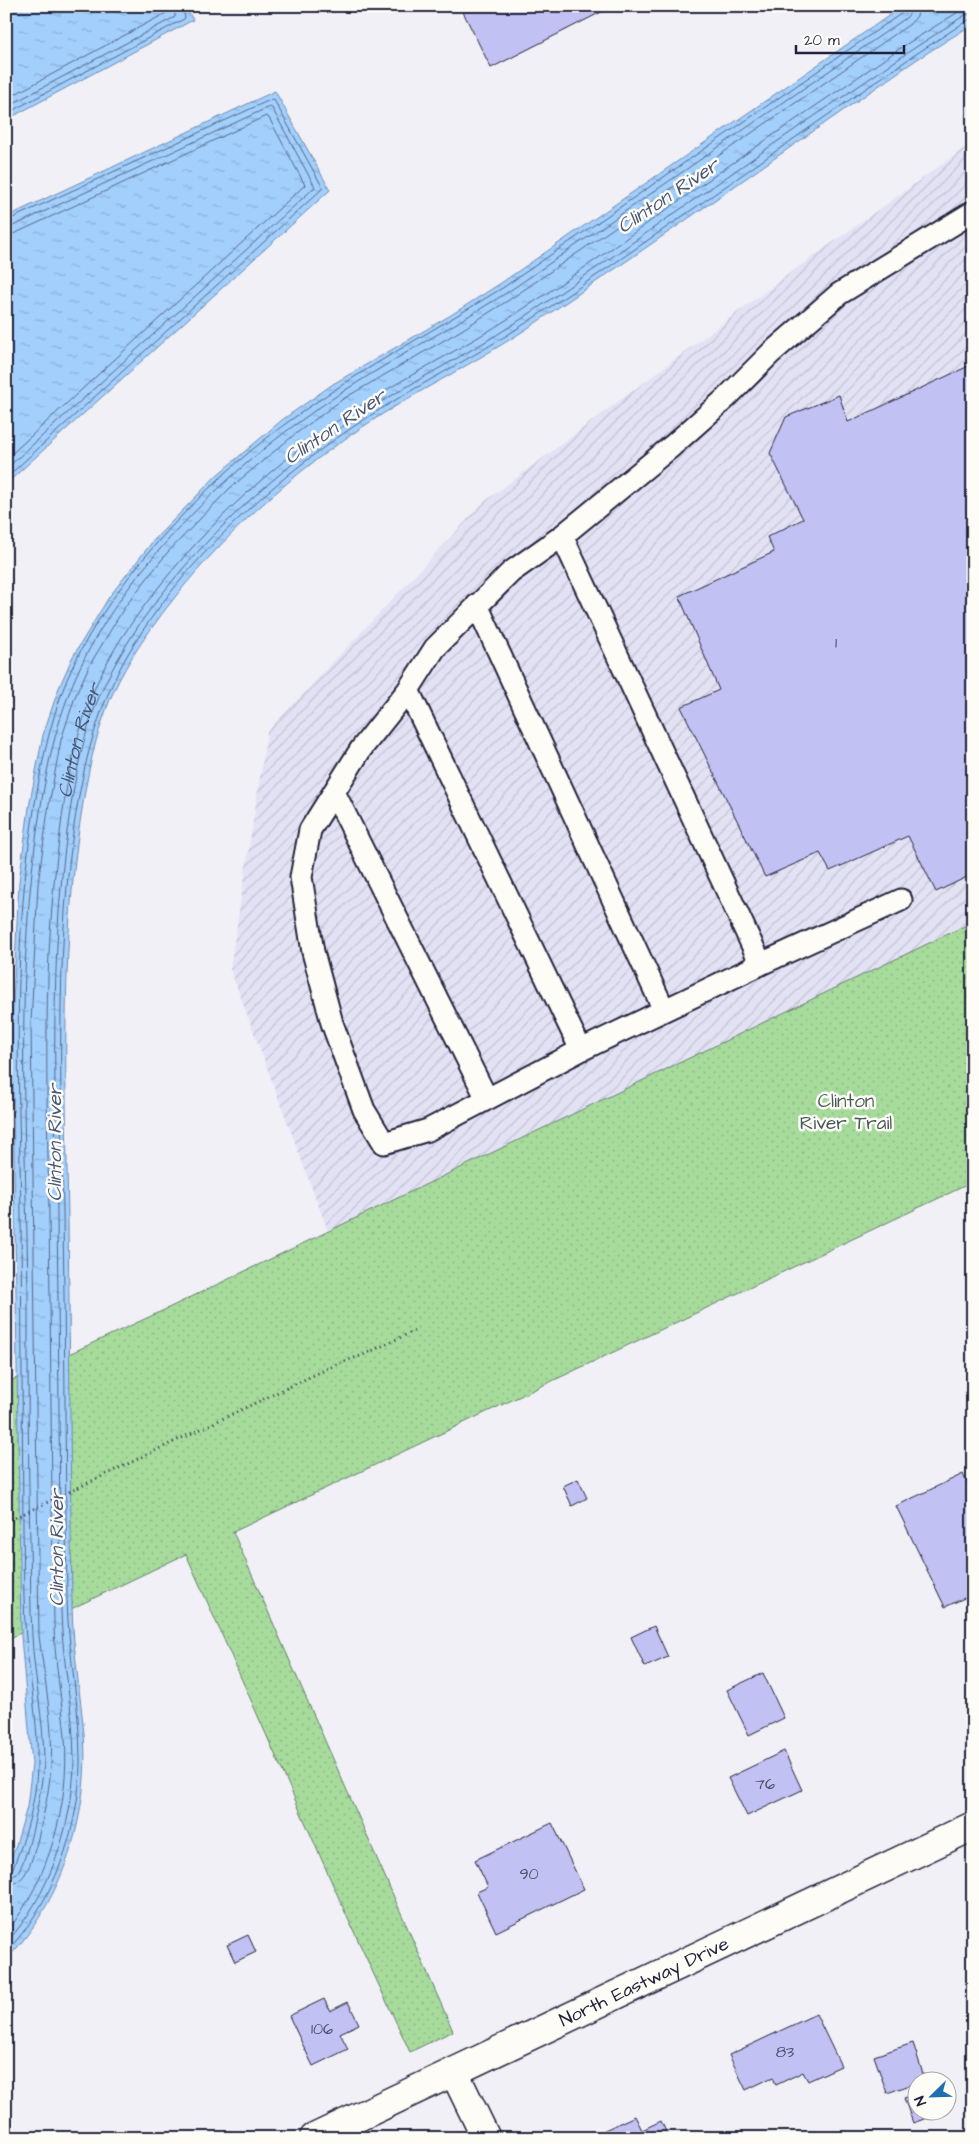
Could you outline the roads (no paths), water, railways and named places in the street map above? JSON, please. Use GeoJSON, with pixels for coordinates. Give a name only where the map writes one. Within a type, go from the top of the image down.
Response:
{"type":"FeatureCollection","features":[{"type":"Feature","properties":{"kind":"street","name":"North Eastway Drive"},"geometry":{"type":"LineString","coordinates":[[314,2138],[973,1826]]}},
{"type":"Feature","properties":{"kind":"street"},"geometry":{"type":"LineString","coordinates":[[454,2072],[486,2138]]}},
{"type":"Feature","properties":{"kind":"lane"},"geometry":{"type":"LineString","coordinates":[[901,900],[581,1050],[428,1130],[384,1143],[364,1110],[332,1023],[313,952],[301,877],[310,830],[361,749],[408,690],[435,648],[477,605],[511,572],[562,536],[685,434],[725,399],[771,353],[839,294],[973,212]]}},
{"type":"Feature","properties":{"kind":"lane"},"geometry":{"type":"LineString","coordinates":[[562,536],[761,964]]}},
{"type":"Feature","properties":{"kind":"lane"},"geometry":{"type":"LineString","coordinates":[[477,605],[664,1010]]}},
{"type":"Feature","properties":{"kind":"lane"},"geometry":{"type":"LineString","coordinates":[[408,690],[581,1050]]}},
{"type":"Feature","properties":{"kind":"lane"},"geometry":{"type":"LineString","coordinates":[[334,792],[487,1099]]}},
{"type":"Feature","properties":{"kind":"water"},"geometry":{"type":"Polygon","coordinates":[[[21,6],[185,6],[193,20],[6,120],[6,13],[21,6]]]}},
{"type":"Feature","properties":{"kind":"water","name":"Clinton River"},"geometry":{"type":"Polygon","coordinates":[[[903,6],[973,6],[973,24],[916,60],[531,326],[361,428],[302,471],[247,519],[196,572],[144,639],[115,689],[96,741],[83,804],[73,884],[67,980],[66,1076],[72,1606],[84,1734],[85,1765],[77,1826],[69,1855],[43,1911],[26,1937],[6,1960],[6,1871],[27,1807],[32,1764],[21,1637],[12,1023],[19,882],[29,807],[43,735],[58,690],[72,658],[109,597],[153,541],[217,475],[282,420],[333,384],[451,315],[501,283],[903,6]]]}},
{"type":"Feature","properties":{"kind":"water"},"geometry":{"type":"Polygon","coordinates":[[[275,91],[330,190],[6,484],[6,217],[275,91]]]}},
{"type":"Feature","properties":{"kind":"park label","name":"Clinton River Trail"},"geometry":{"type":"Point","coordinates":[846,1112]}}]}
